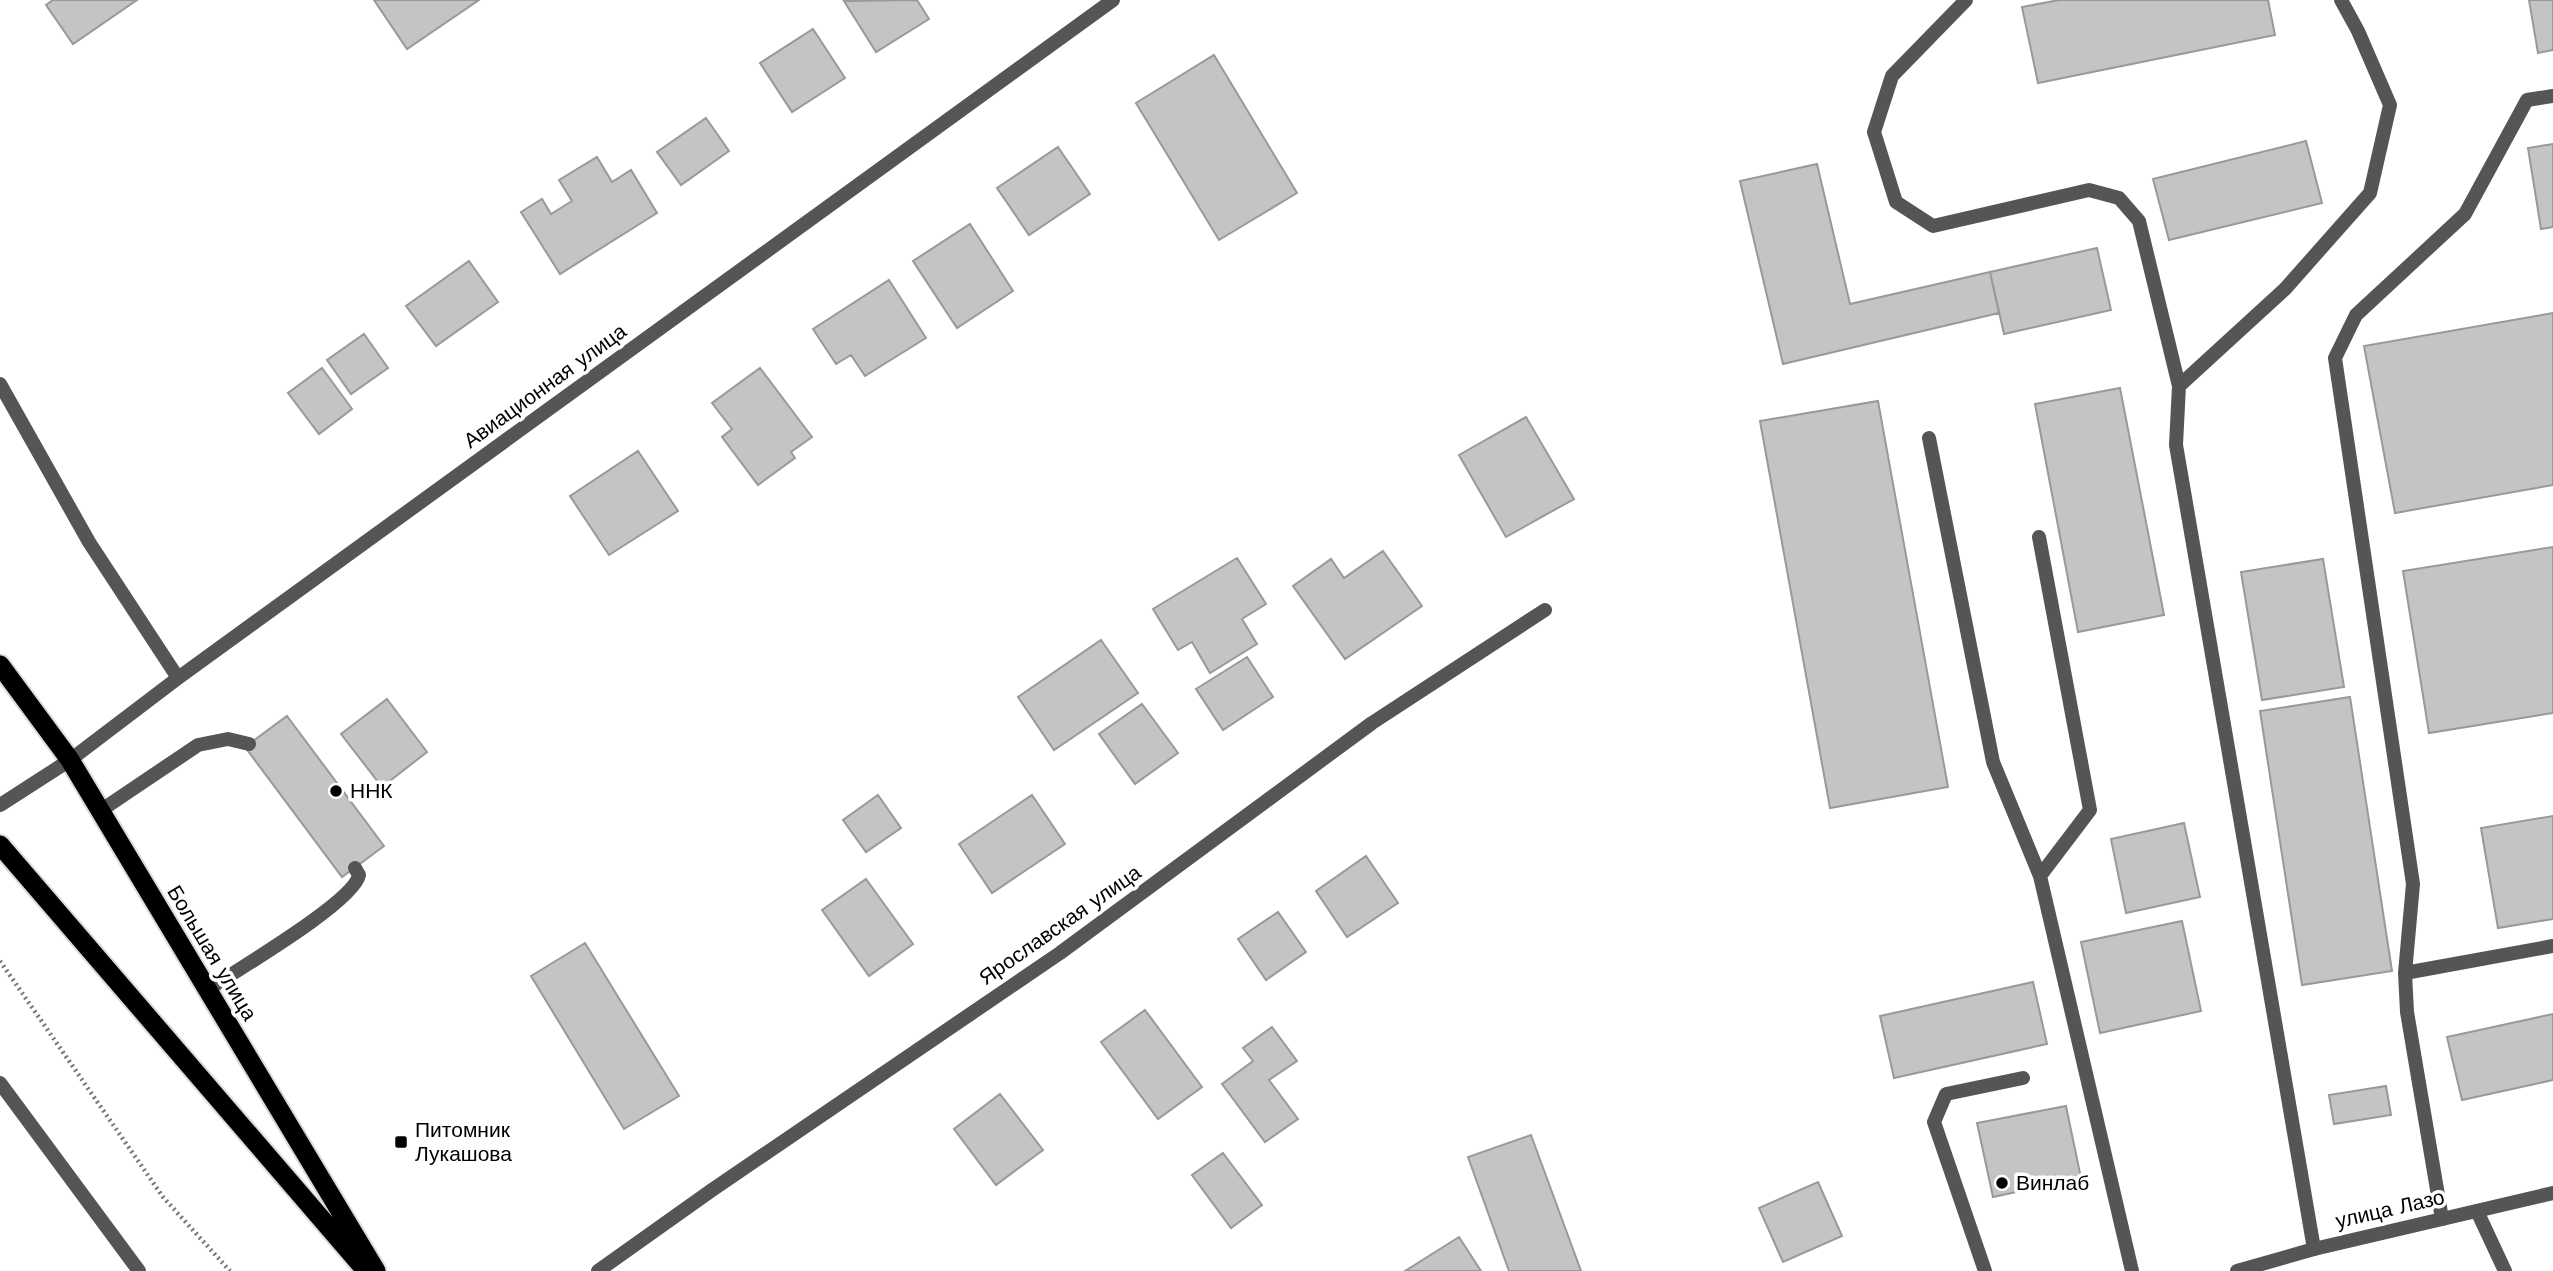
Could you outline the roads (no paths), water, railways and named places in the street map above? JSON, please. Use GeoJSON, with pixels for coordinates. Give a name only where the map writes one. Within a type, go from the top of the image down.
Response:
{"type":"FeatureCollection","features":[{"type":"Feature","properties":{"kind":"highway","name":"Большая улица"},"geometry":{"type":"LineString","coordinates":[[0,665],[70,760],[376,1271]]}},
{"type":"Feature","properties":{"kind":"highway"},"geometry":{"type":"LineString","coordinates":[[0,845],[366,1271]]}},
{"type":"Feature","properties":{"kind":"street","name":"Авиационная улица"},"geometry":{"type":"LineString","coordinates":[[0,804],[70,760],[178,678],[1113,0]]}},
{"type":"Feature","properties":{"kind":"street"},"geometry":{"type":"LineString","coordinates":[[1966,0],[1892,76],[1874,132],[1896,202],[1933,226],[2089,190],[2119,198],[2139,221],[2179,386],[2176,445],[2314,1248]]}},
{"type":"Feature","properties":{"kind":"street"},"geometry":{"type":"LineString","coordinates":[[2179,386],[2285,289],[2370,192],[2390,105],[2358,31],[2341,0]]}},
{"type":"Feature","properties":{"kind":"street"},"geometry":{"type":"LineString","coordinates":[[2442,1219],[2407,1012],[2405,972],[2413,884],[2335,358],[2356,315],[2465,214],[2527,100],[2553,96]]}},
{"type":"Feature","properties":{"kind":"street"},"geometry":{"type":"LineString","coordinates":[[0,384],[89,542],[178,678]]}},
{"type":"Feature","properties":{"kind":"street"},"geometry":{"type":"LineString","coordinates":[[1929,438],[1993,762],[2040,876],[2133,1271]]}},
{"type":"Feature","properties":{"kind":"street"},"geometry":{"type":"LineString","coordinates":[[2039,537],[2090,810],[2040,876]]}},
{"type":"Feature","properties":{"kind":"street","name":"Ярославская улица"},"geometry":{"type":"LineString","coordinates":[[598,1271],[1060,953],[1372,723],[1545,610]]}},
{"type":"Feature","properties":{"kind":"street"},"geometry":{"type":"LineString","coordinates":[[100,811],[198,745],[228,739],[249,744]]}},
{"type":"Feature","properties":{"kind":"street"},"geometry":{"type":"LineString","coordinates":[[207,989],[332,906],[355,887],[359,875],[355,868]]}},
{"type":"Feature","properties":{"kind":"street"},"geometry":{"type":"LineString","coordinates":[[2405,972],[2553,946]]}},
{"type":"Feature","properties":{"kind":"street"},"geometry":{"type":"LineString","coordinates":[[1985,1271],[1934,1122],[1946,1094],[2023,1078]]}},
{"type":"Feature","properties":{"kind":"street"},"geometry":{"type":"LineString","coordinates":[[0,1083],[139,1271]]}},
{"type":"Feature","properties":{"kind":"street","name":"улица Лазо"},"geometry":{"type":"LineString","coordinates":[[2237,1271],[2314,1248],[2553,1193]]}},
{"type":"Feature","properties":{"kind":"street"},"geometry":{"type":"LineString","coordinates":[[2477,1211],[2505,1271]]}},
{"type":"Feature","properties":{"kind":"place","name":"ННК"},"geometry":{"type":"Point","coordinates":[336,791]}},
{"type":"Feature","properties":{"kind":"place","name":"Питомник Лукашова"},"geometry":{"type":"Point","coordinates":[401,1142]}},
{"type":"Feature","properties":{"kind":"place","name":"Винлаб"},"geometry":{"type":"Point","coordinates":[2002,1183]}}]}
